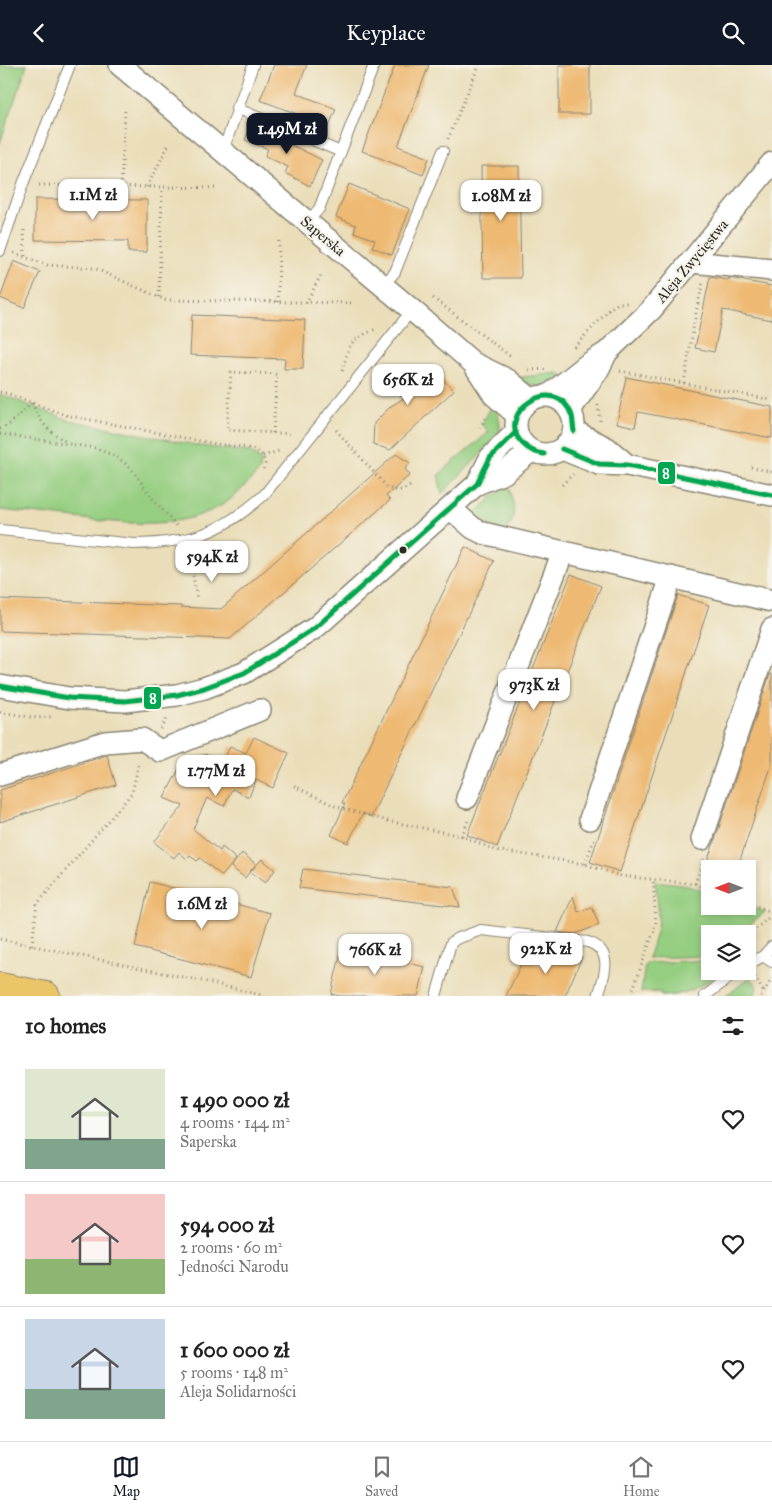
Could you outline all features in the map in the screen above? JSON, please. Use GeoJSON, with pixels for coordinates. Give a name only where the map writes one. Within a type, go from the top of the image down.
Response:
{"type":"FeatureCollection","features":[{"type":"Feature","properties":{"kind":"main road"},"geometry":{"type":"LineString","coordinates":[[0,987],[46,996]]}},
{"type":"Feature","properties":{"kind":"street","name":"Saperska"},"geometry":{"type":"LineString","coordinates":[[120,65],[473,363],[494,395],[528,411]]}},
{"type":"Feature","properties":{"kind":"street","name":"Aleja Zwycięstwa"},"geometry":{"type":"LineString","coordinates":[[477,483],[490,458],[528,411],[598,370],[606,353],[698,269],[772,163]]}},
{"type":"Feature","properties":{"kind":"street"},"geometry":{"type":"LineString","coordinates":[[698,269],[772,270]]}},
{"type":"Feature","properties":{"kind":"street","name":"Aleja Zwycięstwa"},"geometry":{"type":"LineString","coordinates":[[570,410],[580,382]]}},
{"type":"Feature","properties":{"kind":"street"},"geometry":{"type":"LineString","coordinates":[[563,402],[570,410],[574,420],[574,431],[569,444],[562,449],[548,455],[539,454],[531,451],[520,440],[528,411],[563,402]]}},
{"type":"Feature","properties":{"kind":"street"},"geometry":{"type":"LineString","coordinates":[[574,431],[607,448],[627,465]]}},
{"type":"Feature","properties":{"kind":"street"},"geometry":{"type":"LineString","coordinates":[[562,449],[600,464],[627,465],[772,495]]}},
{"type":"Feature","properties":{"kind":"street"},"geometry":{"type":"LineString","coordinates":[[0,686],[69,698],[125,701],[177,695],[204,688],[244,673],[315,628],[477,483],[504,473],[531,451]]}},
{"type":"Feature","properties":{"kind":"street"},"geometry":{"type":"LineString","coordinates":[[450,508],[473,528],[483,533],[772,601]]}},
{"type":"Feature","properties":{"kind":"street"},"geometry":{"type":"LineString","coordinates":[[467,798],[562,552]]}},
{"type":"Feature","properties":{"kind":"street"},"geometry":{"type":"LineString","coordinates":[[590,819],[671,577]]}},
{"type":"Feature","properties":{"kind":"street"},"geometry":{"type":"LineString","coordinates":[[702,839],[772,629]]}},
{"type":"Feature","properties":{"kind":"street"},"geometry":{"type":"LineString","coordinates":[[0,775],[105,742],[142,739],[160,751],[251,714]]}},
{"type":"Feature","properties":{"kind":"lane"},"geometry":{"type":"LineString","coordinates":[[1,250],[23,184],[70,65]]}},
{"type":"Feature","properties":{"kind":"lane"},"geometry":{"type":"LineString","coordinates":[[223,151],[236,108],[253,65]]}},
{"type":"Feature","properties":{"kind":"lane"},"geometry":{"type":"LineString","coordinates":[[307,222],[319,209],[374,65]]}},
{"type":"Feature","properties":{"kind":"lane"},"geometry":{"type":"LineString","coordinates":[[236,108],[340,152]]}},
{"type":"Feature","properties":{"kind":"lane"},"geometry":{"type":"LineString","coordinates":[[383,286],[395,271],[443,151]]}},
{"type":"Feature","properties":{"kind":"lane"},"geometry":{"type":"LineString","coordinates":[[0,530],[134,543],[154,543],[197,537],[220,528],[245,512],[264,495],[291,464],[311,435],[412,310]]}},
{"type":"Feature","properties":{"kind":"lane"},"geometry":{"type":"LineString","coordinates":[[436,996],[451,943],[468,934],[481,930],[491,930],[588,942],[596,945],[603,954],[606,967],[598,996]]}},
{"type":"Feature","properties":{"kind":"lane"},"geometry":{"type":"LineString","coordinates":[[756,959],[772,946]]}},
{"type":"Feature","properties":{"kind":"lane"},"geometry":{"type":"LineString","coordinates":[[762,955],[772,962]]}},
{"type":"Feature","properties":{"kind":"lane"},"geometry":{"type":"LineString","coordinates":[[705,996],[726,980]]}},
{"type":"Feature","properties":{"kind":"path"},"geometry":{"type":"LineString","coordinates":[[443,151],[479,65]]}},
{"type":"Feature","properties":{"kind":"path"},"geometry":{"type":"LineString","coordinates":[[121,187],[125,109]]}},
{"type":"Feature","properties":{"kind":"path"},"geometry":{"type":"LineString","coordinates":[[147,187],[168,146]]}},
{"type":"Feature","properties":{"kind":"path"},"geometry":{"type":"LineString","coordinates":[[23,184],[218,188]]}},
{"type":"Feature","properties":{"kind":"path"},"geometry":{"type":"LineString","coordinates":[[158,297],[162,187]]}},
{"type":"Feature","properties":{"kind":"path"},"geometry":{"type":"LineString","coordinates":[[278,302],[279,240]]}},
{"type":"Feature","properties":{"kind":"path"},"geometry":{"type":"LineString","coordinates":[[1,250],[47,265],[94,268],[165,300],[354,303]]}},
{"type":"Feature","properties":{"kind":"path"},"geometry":{"type":"LineString","coordinates":[[684,383],[699,297],[698,269]]}},
{"type":"Feature","properties":{"kind":"path"},"geometry":{"type":"LineString","coordinates":[[306,303],[320,275]]}},
{"type":"Feature","properties":{"kind":"path"},"geometry":{"type":"LineString","coordinates":[[429,295],[510,357]]}},
{"type":"Feature","properties":{"kind":"path"},"geometry":{"type":"LineString","coordinates":[[572,348],[613,306],[619,303],[635,304],[651,310]]}},
{"type":"Feature","properties":{"kind":"path"},"geometry":{"type":"LineString","coordinates":[[524,367],[527,370],[540,370],[555,369],[560,366],[594,393],[600,425]]}},
{"type":"Feature","properties":{"kind":"path"},"geometry":{"type":"LineString","coordinates":[[616,373],[622,371],[772,400]]}},
{"type":"Feature","properties":{"kind":"path"},"geometry":{"type":"LineString","coordinates":[[273,433],[277,374],[231,372],[227,430],[273,433],[311,435]]}},
{"type":"Feature","properties":{"kind":"path"},"geometry":{"type":"LineString","coordinates":[[0,392],[65,415],[211,443],[249,448],[263,456],[265,464],[263,473]]}},
{"type":"Feature","properties":{"kind":"path"},"geometry":{"type":"LineString","coordinates":[[0,429],[10,424],[32,403]]}},
{"type":"Feature","properties":{"kind":"path"},"geometry":{"type":"LineString","coordinates":[[32,403],[41,422],[53,433],[71,444]]}},
{"type":"Feature","properties":{"kind":"path"},"geometry":{"type":"LineString","coordinates":[[325,418],[387,487],[400,491],[412,485]]}},
{"type":"Feature","properties":{"kind":"path"},"geometry":{"type":"LineString","coordinates":[[0,434],[96,449],[117,457],[130,467],[185,539],[191,556],[198,600]]}},
{"type":"Feature","properties":{"kind":"path"},"geometry":{"type":"LineString","coordinates":[[744,466],[772,472]]}},
{"type":"Feature","properties":{"kind":"path"},"geometry":{"type":"LineString","coordinates":[[169,526],[183,523]]}},
{"type":"Feature","properties":{"kind":"path"},"geometry":{"type":"LineString","coordinates":[[32,945],[38,904],[132,793],[140,755]]}},
{"type":"Feature","properties":{"kind":"path"},"geometry":{"type":"LineString","coordinates":[[294,786],[338,807],[388,821],[462,836],[495,849],[585,864],[621,876],[701,886]]}},
{"type":"Feature","properties":{"kind":"path"},"geometry":{"type":"LineString","coordinates":[[633,989],[656,925],[653,879]]}},
{"type":"Feature","properties":{"kind":"path"},"geometry":{"type":"LineString","coordinates":[[756,906],[772,913],[756,928]]}},
{"type":"Feature","properties":{"kind":"path"},"geometry":{"type":"LineString","coordinates":[[0,939],[212,983],[264,996]]}},
{"type":"Feature","properties":{"kind":"path"},"geometry":{"type":"LineString","coordinates":[[761,996],[772,979]]}},
{"type":"Feature","properties":{"kind":"green space"},"geometry":{"type":"Polygon","coordinates":[[[0,65],[27,65],[0,143],[0,65]]]}},
{"type":"Feature","properties":{"kind":"green space"},"geometry":{"type":"Polygon","coordinates":[[[558,373],[564,376],[542,386],[531,385],[518,380],[522,377],[558,373]]]}},
{"type":"Feature","properties":{"kind":"green space"},"geometry":{"type":"Polygon","coordinates":[[[0,394],[69,420],[201,446],[250,452],[261,460],[260,470],[236,495],[220,506],[203,514],[167,522],[111,522],[0,510],[0,394]]]}},
{"type":"Feature","properties":{"kind":"green space"},"geometry":{"type":"Polygon","coordinates":[[[492,405],[498,414],[500,432],[442,494],[438,475],[489,432],[482,424],[492,405]]]}},
{"type":"Feature","properties":{"kind":"green space"},"geometry":{"type":"Polygon","coordinates":[[[508,483],[514,514],[510,525],[505,531],[495,529],[473,515],[508,483]]]}},
{"type":"Feature","properties":{"kind":"green space"},"geometry":{"type":"Polygon","coordinates":[[[655,881],[681,884],[701,890],[701,915],[756,915],[756,909],[765,912],[749,925],[701,925],[701,956],[648,958],[657,928],[658,903],[655,881]]]}},
{"type":"Feature","properties":{"kind":"green space"},"geometry":{"type":"Polygon","coordinates":[[[701,960],[701,980],[709,980],[686,992],[670,996],[661,996],[660,992],[641,992],[646,963],[701,960]]]}},
{"type":"Feature","properties":{"kind":"green space"},"geometry":{"type":"Polygon","coordinates":[[[746,980],[752,980],[758,987],[755,992],[756,996],[726,996],[746,980]]]}},
{"type":"Feature","properties":{"kind":"building"},"geometry":{"type":"Polygon","coordinates":[[[274,65],[307,65],[296,93],[336,109],[329,126],[260,100],[274,65]]]}},
{"type":"Feature","properties":{"kind":"building"},"geometry":{"type":"Polygon","coordinates":[[[395,65],[429,65],[398,146],[429,158],[423,175],[362,151],[395,65]]]}},
{"type":"Feature","properties":{"kind":"building"},"geometry":{"type":"Polygon","coordinates":[[[559,65],[590,65],[590,114],[559,114],[559,65]]]}},
{"type":"Feature","properties":{"kind":"building"},"geometry":{"type":"Polygon","coordinates":[[[251,125],[322,160],[310,186],[285,173],[288,167],[265,156],[268,149],[245,140],[251,125]]]}},
{"type":"Feature","properties":{"kind":"building"},"geometry":{"type":"Polygon","coordinates":[[[481,166],[519,166],[521,278],[483,278],[481,166]]]}},
{"type":"Feature","properties":{"kind":"building"},"geometry":{"type":"Polygon","coordinates":[[[349,184],[410,209],[392,255],[372,247],[375,240],[354,232],[356,225],[336,217],[349,184]]]}},
{"type":"Feature","properties":{"kind":"building"},"geometry":{"type":"Polygon","coordinates":[[[35,199],[147,200],[147,252],[128,252],[128,241],[35,240],[35,199]]]}},
{"type":"Feature","properties":{"kind":"building"},"geometry":{"type":"Polygon","coordinates":[[[14,261],[40,272],[24,308],[0,298],[14,261]]]}},
{"type":"Feature","properties":{"kind":"building"},"geometry":{"type":"Polygon","coordinates":[[[710,277],[728,280],[729,278],[772,286],[772,320],[723,310],[714,352],[695,348],[710,277]]]}},
{"type":"Feature","properties":{"kind":"building"},"geometry":{"type":"Polygon","coordinates":[[[192,315],[305,320],[303,369],[284,369],[285,359],[190,355],[192,315]]]}},
{"type":"Feature","properties":{"kind":"building"},"geometry":{"type":"Polygon","coordinates":[[[388,365],[416,387],[433,370],[454,390],[390,450],[373,444],[374,423],[391,406],[404,398],[378,377],[388,365]]]}},
{"type":"Feature","properties":{"kind":"building"},"geometry":{"type":"Polygon","coordinates":[[[626,377],[772,407],[772,438],[638,412],[635,427],[617,423],[626,377]]]}},
{"type":"Feature","properties":{"kind":"building"},"geometry":{"type":"Polygon","coordinates":[[[396,454],[410,463],[405,469],[410,475],[386,496],[390,500],[230,639],[0,631],[0,599],[221,609],[396,454]]]}},
{"type":"Feature","properties":{"kind":"building"},"geometry":{"type":"Polygon","coordinates":[[[465,547],[494,561],[371,817],[363,813],[348,843],[331,835],[345,804],[342,803],[465,547]]]}},
{"type":"Feature","properties":{"kind":"building"},"geometry":{"type":"Polygon","coordinates":[[[571,574],[601,586],[497,847],[467,835],[571,574]]]}},
{"type":"Feature","properties":{"kind":"building"},"geometry":{"type":"Polygon","coordinates":[[[678,595],[709,605],[620,872],[590,862],[678,595]]]}},
{"type":"Feature","properties":{"kind":"building"},"geometry":{"type":"Polygon","coordinates":[[[770,674],[772,674],[772,764],[740,860],[707,860],[770,674]]]}},
{"type":"Feature","properties":{"kind":"building"},"geometry":{"type":"Polygon","coordinates":[[[254,737],[289,753],[273,788],[256,780],[249,797],[232,789],[224,806],[207,798],[193,829],[220,851],[222,847],[236,859],[222,876],[200,858],[197,861],[190,856],[187,859],[179,852],[174,858],[154,842],[183,806],[164,798],[182,763],[198,770],[205,754],[223,762],[230,746],[246,753],[254,737]]]}},
{"type":"Feature","properties":{"kind":"building"},"geometry":{"type":"Polygon","coordinates":[[[107,755],[116,785],[0,822],[0,790],[107,755]]]}},
{"type":"Feature","properties":{"kind":"building"},"geometry":{"type":"Polygon","coordinates":[[[242,853],[256,864],[245,878],[231,867],[242,853]]]}},
{"type":"Feature","properties":{"kind":"building"},"geometry":{"type":"Polygon","coordinates":[[[262,859],[275,870],[265,883],[250,872],[262,859]]]}},
{"type":"Feature","properties":{"kind":"building"},"geometry":{"type":"Polygon","coordinates":[[[303,869],[453,887],[460,907],[299,888],[303,869]]]}},
{"type":"Feature","properties":{"kind":"building"},"geometry":{"type":"Polygon","coordinates":[[[150,882],[270,913],[251,977],[135,947],[150,882]]]}},
{"type":"Feature","properties":{"kind":"building"},"geometry":{"type":"Polygon","coordinates":[[[573,896],[578,912],[592,907],[599,925],[575,934],[557,932],[573,896]]]}},
{"type":"Feature","properties":{"kind":"building"},"geometry":{"type":"Polygon","coordinates":[[[551,945],[582,957],[565,996],[506,996],[524,958],[541,966],[551,945]]]}},
{"type":"Feature","properties":{"kind":"building"},"geometry":{"type":"Polygon","coordinates":[[[342,947],[425,967],[418,996],[341,996],[331,994],[342,947]]]}},
{"type":"Feature","properties":{"kind":"transit line","name":"8"},"geometry":{"type":"LineString","coordinates":[[544,454],[528,448],[523,444],[516,432],[515,421],[521,410],[530,401],[541,397],[553,397],[564,403],[572,416],[574,431]]}},
{"type":"Feature","properties":{"kind":"transit line","name":"8"},"geometry":{"type":"LineString","coordinates":[[0,686],[69,698],[125,701],[177,695],[204,688],[244,673],[315,628],[477,484],[490,458],[516,432]]}},
{"type":"Feature","properties":{"kind":"transit line","name":"8"},"geometry":{"type":"LineString","coordinates":[[562,449],[599,464],[627,465],[772,495]]}}]}
